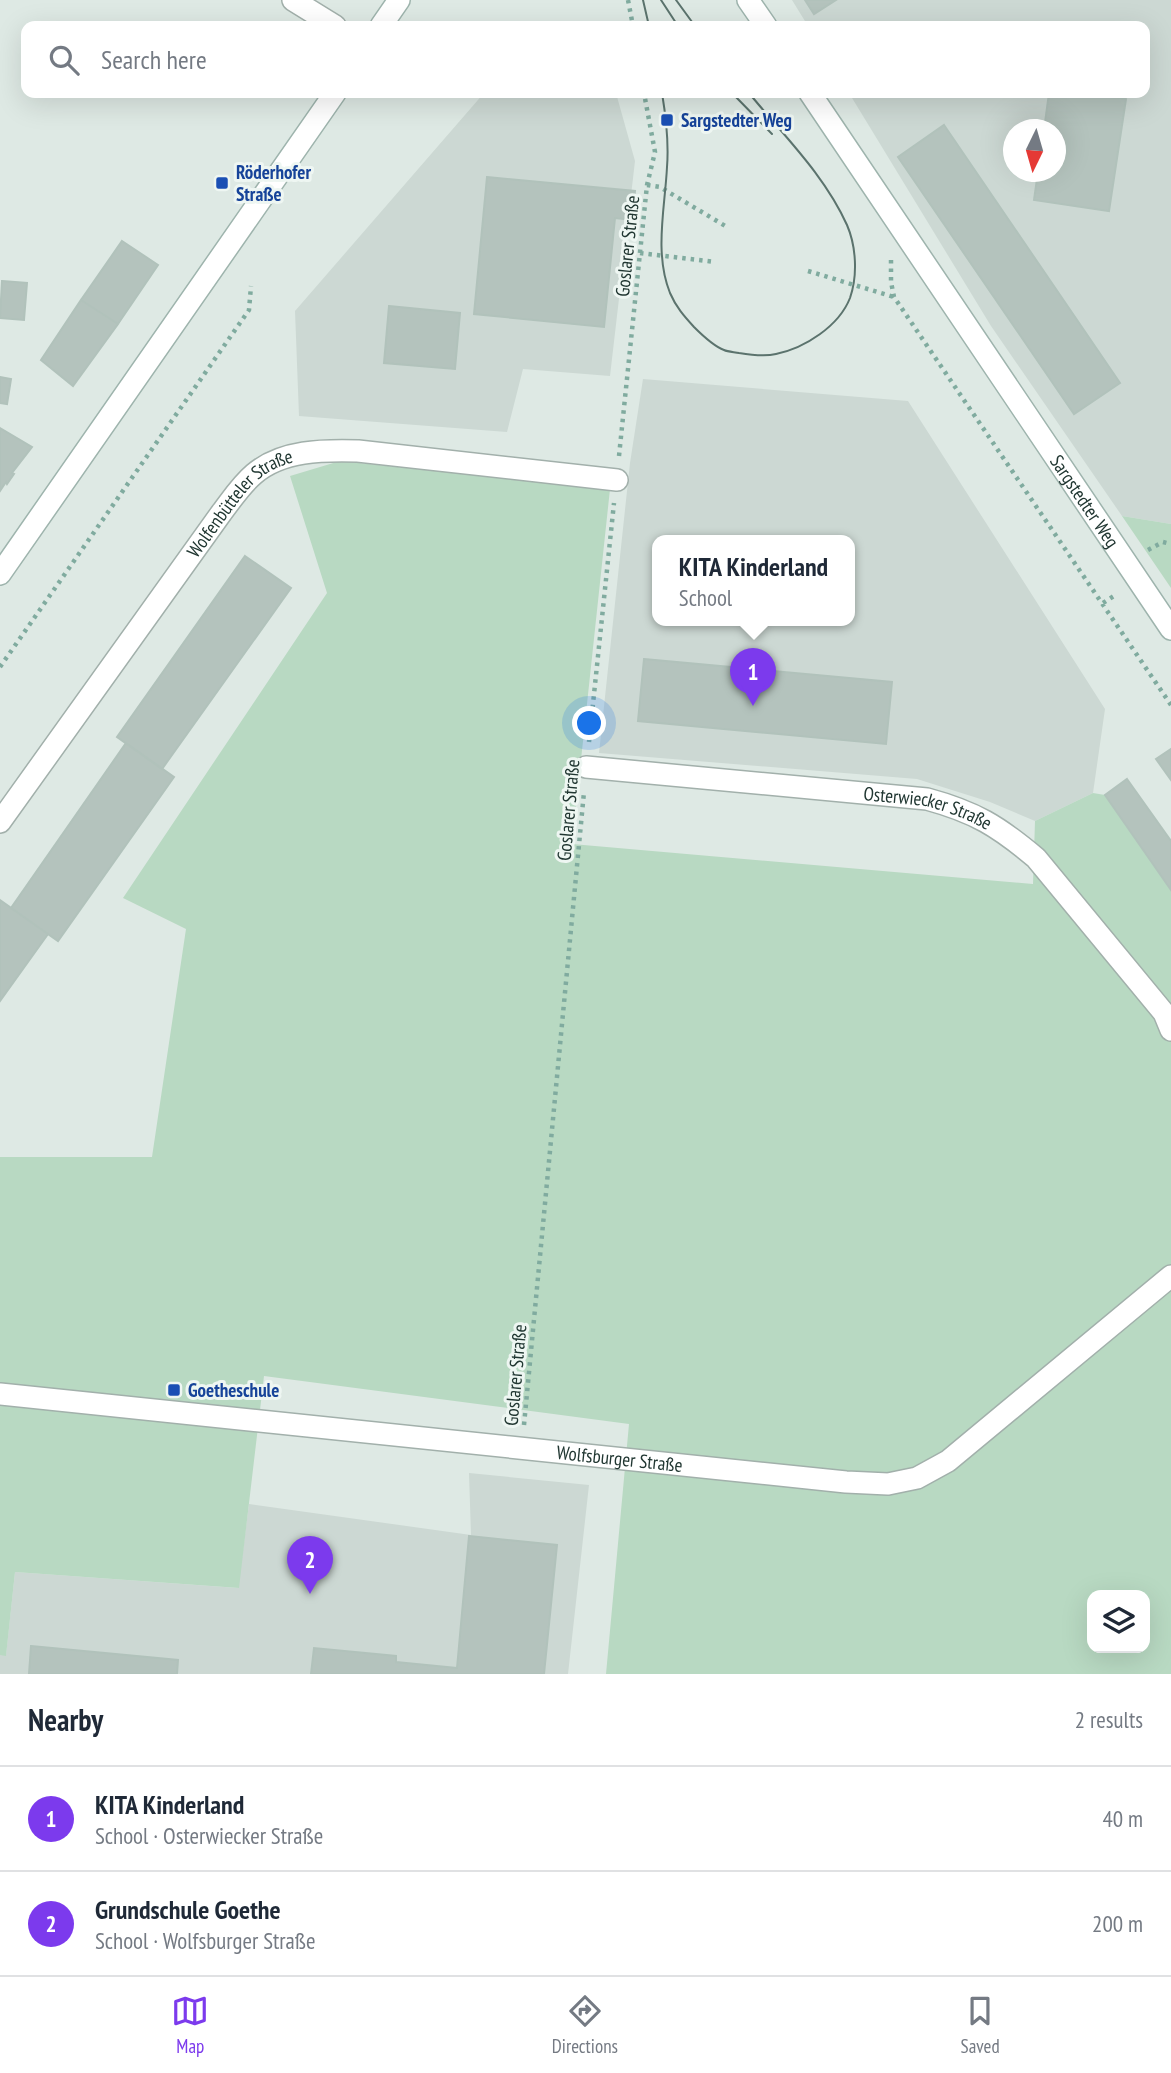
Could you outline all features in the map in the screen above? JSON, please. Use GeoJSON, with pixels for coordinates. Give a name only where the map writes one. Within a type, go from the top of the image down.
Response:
{"type":"FeatureCollection","features":[{"type":"Feature","properties":{"kind":"street"},"geometry":{"type":"LineString","coordinates":[[293,0],[327,21]]}},
{"type":"Feature","properties":{"kind":"street"},"geometry":{"type":"LineString","coordinates":[[384,21],[399,0]]}},
{"type":"Feature","properties":{"kind":"street"},"geometry":{"type":"LineString","coordinates":[[748,0],[763,21]]}},
{"type":"Feature","properties":{"kind":"street"},"geometry":{"type":"LineString","coordinates":[[0,574],[332,98]]}},
{"type":"Feature","properties":{"kind":"street","name":"Sargstedter Weg"},"geometry":{"type":"LineString","coordinates":[[813,98],[1171,629]]}},
{"type":"Feature","properties":{"kind":"street","name":"Wolfenbütteler Straße"},"geometry":{"type":"LineString","coordinates":[[0,822],[222,512],[255,473],[279,460],[325,450],[617,480]]}},
{"type":"Feature","properties":{"kind":"street","name":"Osterwiecker Straße"},"geometry":{"type":"LineString","coordinates":[[586,766],[927,799],[959,808],[987,821],[1036,858],[1164,1013],[1171,1030]]}},
{"type":"Feature","properties":{"kind":"street","name":"Wolfsburger Straße"},"geometry":{"type":"LineString","coordinates":[[0,1394],[846,1482],[888,1484],[917,1478],[948,1461],[1171,1276]]}},
{"type":"Feature","properties":{"kind":"path"},"geometry":{"type":"LineString","coordinates":[[628,0],[632,21]]}},
{"type":"Feature","properties":{"kind":"path","name":"Goslarer Straße"},"geometry":{"type":"LineString","coordinates":[[522,1448],[586,766],[647,185],[655,152],[645,98]]}},
{"type":"Feature","properties":{"kind":"path"},"geometry":{"type":"LineString","coordinates":[[647,185],[660,187],[727,227]]}},
{"type":"Feature","properties":{"kind":"path"},"geometry":{"type":"LineString","coordinates":[[904,233],[892,241],[891,282],[894,298],[1171,705]]}},
{"type":"Feature","properties":{"kind":"path"},"geometry":{"type":"LineString","coordinates":[[640,253],[715,262]]}},
{"type":"Feature","properties":{"kind":"path"},"geometry":{"type":"LineString","coordinates":[[808,271],[894,298]]}},
{"type":"Feature","properties":{"kind":"path"},"geometry":{"type":"LineString","coordinates":[[0,667],[249,310],[251,286]]}},
{"type":"Feature","properties":{"kind":"shaded area"},"geometry":{"type":"Polygon","coordinates":[[[792,0],[1171,0],[1171,524],[1122,516],[991,326],[852,98],[1150,98],[1150,21],[805,21],[792,0]]]}},
{"type":"Feature","properties":{"kind":"shaded area"},"geometry":{"type":"Polygon","coordinates":[[[480,98],[617,98],[635,161],[610,376],[523,369],[507,432],[299,416],[295,311],[480,98]]]}},
{"type":"Feature","properties":{"kind":"shaded area"},"geometry":{"type":"Polygon","coordinates":[[[643,379],[908,401],[1105,709],[1093,793],[1035,821],[990,802],[917,779],[599,753],[630,463],[643,379]]]}},
{"type":"Feature","properties":{"kind":"shaded area"},"geometry":{"type":"Polygon","coordinates":[[[469,1473],[589,1485],[568,1674],[0,1674],[0,1655],[6,1655],[15,1572],[238,1588],[249,1504],[471,1535],[469,1473]]]}},
{"type":"Feature","properties":{"kind":"green space"},"geometry":{"type":"Polygon","coordinates":[[[340,461],[610,489],[572,844],[1033,884],[1035,821],[1093,793],[1105,795],[1171,890],[1171,1674],[606,1674],[629,1424],[264,1376],[239,1588],[15,1572],[6,1656],[0,1655],[0,1157],[152,1157],[186,929],[123,898],[327,593],[290,476],[340,461]]]}},
{"type":"Feature","properties":{"kind":"green space"},"geometry":{"type":"Polygon","coordinates":[[[1122,516],[1171,524],[1171,588],[1122,516]]]}},
{"type":"Feature","properties":{"kind":"building"},"geometry":{"type":"Polygon","coordinates":[[[805,0],[836,0],[814,14],[805,0]]]}},
{"type":"Feature","properties":{"kind":"building"},"geometry":{"type":"Polygon","coordinates":[[[1048,98],[1126,99],[1109,211],[1034,200],[1037,182],[1066,182],[1066,119],[1045,119],[1048,98]]]}},
{"type":"Feature","properties":{"kind":"building"},"geometry":{"type":"Polygon","coordinates":[[[944,125],[1120,383],[1074,414],[898,157],[944,125]]]}},
{"type":"Feature","properties":{"kind":"building"},"geometry":{"type":"Polygon","coordinates":[[[487,177],[635,191],[632,220],[615,218],[604,327],[474,314],[487,177]]]}},
{"type":"Feature","properties":{"kind":"building"},"geometry":{"type":"Polygon","coordinates":[[[122,241],[158,265],[118,324],[81,300],[122,241]]]}},
{"type":"Feature","properties":{"kind":"building"},"geometry":{"type":"Polygon","coordinates":[[[2,281],[27,283],[24,320],[0,318],[2,281]]]}},
{"type":"Feature","properties":{"kind":"building"},"geometry":{"type":"Polygon","coordinates":[[[81,300],[118,324],[73,386],[41,360],[81,300]]]}},
{"type":"Feature","properties":{"kind":"building"},"geometry":{"type":"Polygon","coordinates":[[[389,306],[460,313],[455,369],[384,363],[389,306]]]}},
{"type":"Feature","properties":{"kind":"building"},"geometry":{"type":"Polygon","coordinates":[[[0,377],[11,379],[7,404],[0,403],[0,377]]]}},
{"type":"Feature","properties":{"kind":"building"},"geometry":{"type":"Polygon","coordinates":[[[0,428],[32,447],[0,491],[0,428]]]}},
{"type":"Feature","properties":{"kind":"building"},"geometry":{"type":"Polygon","coordinates":[[[245,556],[291,588],[162,769],[117,737],[245,556]]]}},
{"type":"Feature","properties":{"kind":"building"},"geometry":{"type":"Polygon","coordinates":[[[644,659],[892,682],[886,744],[638,721],[644,659]]]}},
{"type":"Feature","properties":{"kind":"building"},"geometry":{"type":"Polygon","coordinates":[[[126,743],[174,777],[58,941],[11,908],[126,743]]]}},
{"type":"Feature","properties":{"kind":"building"},"geometry":{"type":"Polygon","coordinates":[[[1171,749],[1171,780],[1156,759],[1171,749]]]}},
{"type":"Feature","properties":{"kind":"building"},"geometry":{"type":"Polygon","coordinates":[[[1127,779],[1171,841],[1171,890],[1105,795],[1127,779]]]}},
{"type":"Feature","properties":{"kind":"building"},"geometry":{"type":"Polygon","coordinates":[[[0,900],[48,934],[0,1001],[0,900]]]}},
{"type":"Feature","properties":{"kind":"building"},"geometry":{"type":"Polygon","coordinates":[[[469,1536],[557,1545],[544,1674],[311,1674],[314,1648],[396,1656],[396,1662],[457,1668],[469,1536]]]}},
{"type":"Feature","properties":{"kind":"building"},"geometry":{"type":"Polygon","coordinates":[[[31,1646],[178,1660],[177,1674],[29,1674],[31,1646]]]}},
{"type":"Feature","properties":{"kind":"tram line"},"geometry":{"type":"LineString","coordinates":[[643,0],[648,21]]}},
{"type":"Feature","properties":{"kind":"tram line"},"geometry":{"type":"LineString","coordinates":[[661,0],[675,21]]}},
{"type":"Feature","properties":{"kind":"tram line"},"geometry":{"type":"LineString","coordinates":[[676,0],[691,21]]}},
{"type":"Feature","properties":{"kind":"tram line"},"geometry":{"type":"LineString","coordinates":[[663,98],[668,148],[661,246],[670,293],[687,319],[716,346],[729,352],[767,355],[798,347],[820,334],[838,318],[850,298],[855,261],[847,225],[838,206],[802,156],[753,98]]}},
{"type":"Feature","properties":{"kind":"tram line"},"geometry":{"type":"LineString","coordinates":[[737,98],[772,134]]}},
{"type":"Feature","properties":{"kind":"place","name":"Sargstedter Weg"},"geometry":{"type":"Point","coordinates":[667,120]}},
{"type":"Feature","properties":{"kind":"place","name":"Röderhofer Straße"},"geometry":{"type":"Point","coordinates":[222,183]}},
{"type":"Feature","properties":{"kind":"place","name":"KITA Kinderland"},"geometry":{"type":"Point","coordinates":[753,706]}},
{"type":"Feature","properties":{"kind":"place","name":"Goetheschule"},"geometry":{"type":"Point","coordinates":[174,1390]}},
{"type":"Feature","properties":{"kind":"place","name":"Grundschule Goethe"},"geometry":{"type":"Point","coordinates":[310,1594]}}]}
